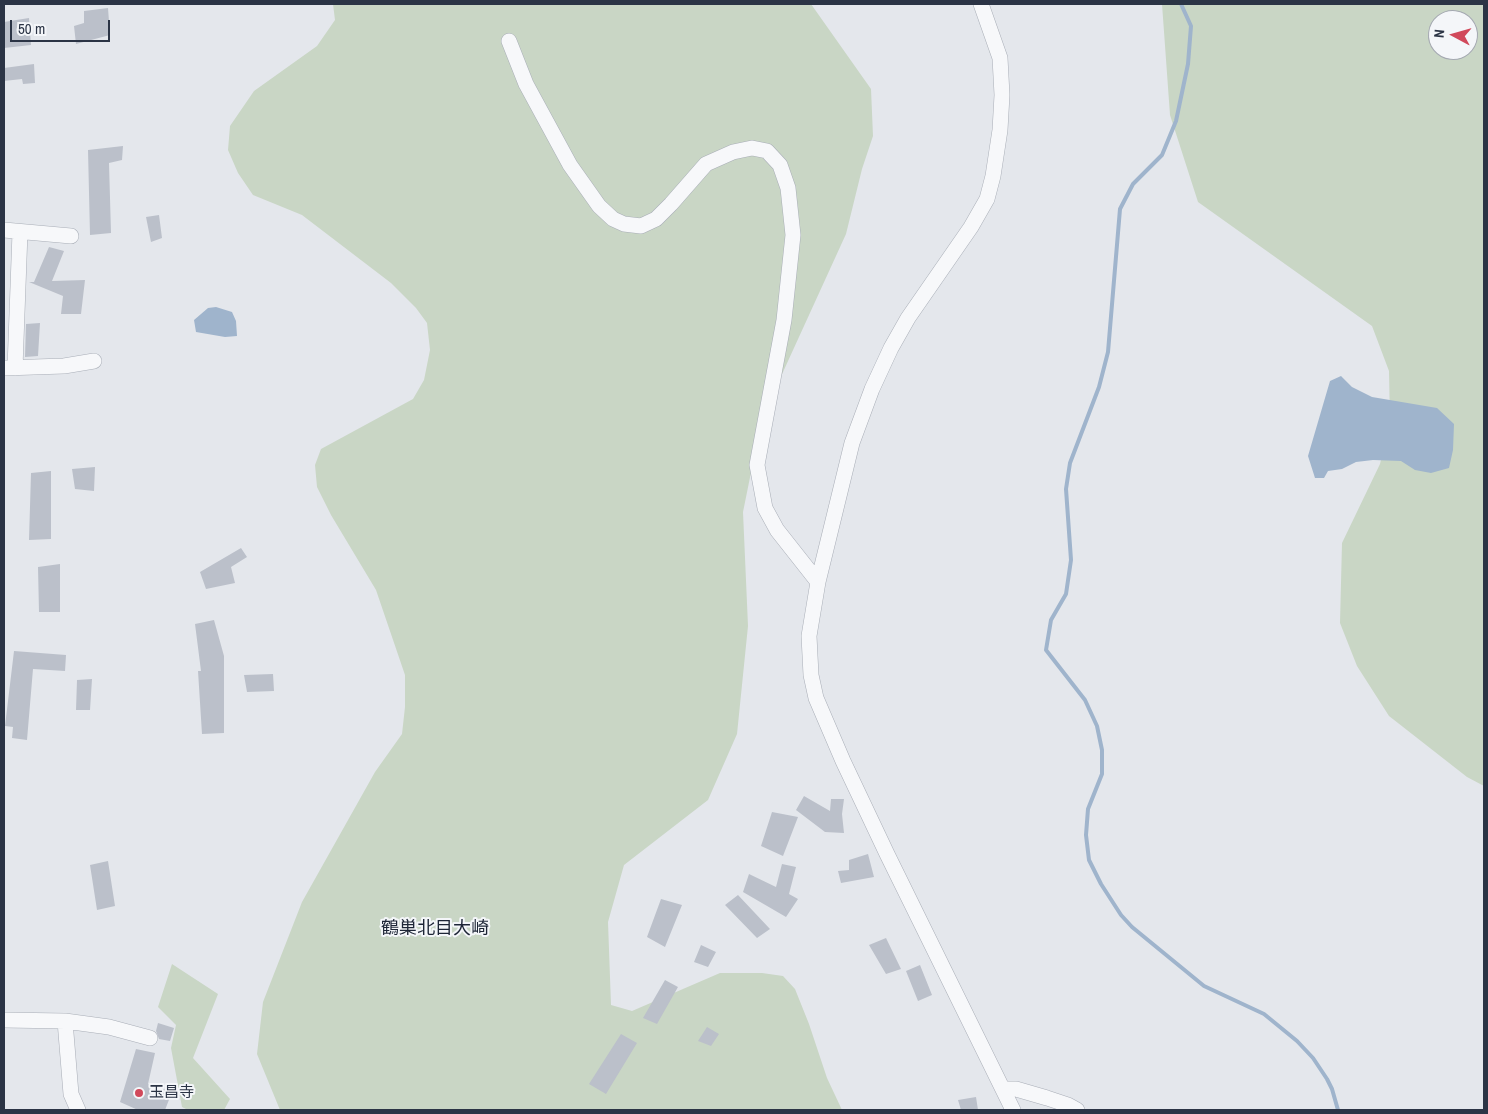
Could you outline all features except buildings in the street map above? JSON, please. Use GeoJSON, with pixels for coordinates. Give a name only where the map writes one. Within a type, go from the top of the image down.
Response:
{"type":"FeatureCollection","features":[{"type":"Feature","properties":{"kind":"street"},"geometry":{"type":"LineString","coordinates":[[982,4],[1000,58],[1002,95],[994,176],[987,199],[908,318],[891,348],[872,390],[852,442],[818,582],[809,636],[811,675],[816,698],[887,854],[1013,1110]]}},
{"type":"Feature","properties":{"kind":"street"},"geometry":{"type":"LineString","coordinates":[[509,41],[526,84],[570,165],[599,206],[613,219],[624,224],[641,226],[656,219],[706,164],[733,152],[752,148],[766,151],[780,165],[788,188],[793,235],[784,320],[757,465],[766,508],[777,530],[818,582]]}},
{"type":"Feature","properties":{"kind":"street"},"geometry":{"type":"LineString","coordinates":[[4,230],[71,236]]}},
{"type":"Feature","properties":{"kind":"street"},"geometry":{"type":"LineString","coordinates":[[20,232],[10,368],[64,366],[94,361]]}},
{"type":"Feature","properties":{"kind":"street"},"geometry":{"type":"LineString","coordinates":[[4,1020],[65,1021],[109,1027],[150,1038]]}},
{"type":"Feature","properties":{"kind":"street"},"geometry":{"type":"LineString","coordinates":[[65,1021],[71,1094],[78,1110]]}},
{"type":"Feature","properties":{"kind":"street"},"geometry":{"type":"LineString","coordinates":[[1003,1089],[1016,1089],[1068,1105],[1076,1110]]}},
{"type":"Feature","properties":{"kind":"green space"},"geometry":{"type":"Polygon","coordinates":[[[333,4],[811,4],[871,89],[873,136],[862,169],[846,234],[762,418],[743,512],[748,626],[737,734],[708,800],[624,865],[608,922],[611,1005],[632,1011],[720,973],[762,973],[783,976],[795,989],[827,1078],[842,1110],[280,1110],[257,1054],[263,1002],[302,902],[375,772],[402,734],[405,707],[405,675],[376,590],[331,515],[317,487],[315,465],[321,449],[413,399],[424,380],[430,350],[427,323],[416,308],[391,283],[302,215],[253,195],[238,173],[228,150],[230,126],[254,91],[317,46],[335,20],[333,4]]]}},
{"type":"Feature","properties":{"kind":"green space"},"geometry":{"type":"Polygon","coordinates":[[[1162,4],[1484,4],[1484,786],[1467,777],[1389,716],[1357,666],[1340,623],[1342,543],[1380,464],[1390,421],[1389,371],[1372,326],[1198,202],[1170,115],[1162,4]]]}},
{"type":"Feature","properties":{"kind":"green space"},"geometry":{"type":"Polygon","coordinates":[[[172,964],[218,994],[193,1058],[230,1099],[224,1110],[188,1110],[182,1107],[171,1048],[176,1025],[158,1007],[172,964]]]}},
{"type":"Feature","properties":{"kind":"water"},"geometry":{"type":"Polygon","coordinates":[[[216,307],[232,312],[236,321],[237,336],[225,337],[196,332],[194,320],[208,308],[216,307]]]}},
{"type":"Feature","properties":{"kind":"water"},"geometry":{"type":"Polygon","coordinates":[[[1341,376],[1352,387],[1372,397],[1437,408],[1454,424],[1453,450],[1449,468],[1431,473],[1415,470],[1401,461],[1373,460],[1356,462],[1342,469],[1328,471],[1324,478],[1315,478],[1308,456],[1330,381],[1341,376]]]}},
{"type":"Feature","properties":{"kind":"waterway"},"geometry":{"type":"LineString","coordinates":[[1181,4],[1191,26],[1188,64],[1176,121],[1162,155],[1133,184],[1120,209],[1108,352],[1099,387],[1070,463],[1066,489],[1071,560],[1066,594],[1051,620],[1046,650],[1085,700],[1097,726],[1102,750],[1102,774],[1088,809],[1086,835],[1089,860],[1101,884],[1121,915],[1132,927],[1204,986],[1264,1014],[1297,1041],[1313,1058],[1327,1079],[1338,1110]]}},
{"type":"Feature","properties":{"kind":"place","name":"玉昌寺"},"geometry":{"type":"Point","coordinates":[139,1093]}},
{"type":"Feature","properties":{"kind":"district","name":"鶴巣北目大崎"},"geometry":{"type":"Point","coordinates":[435,929]}}]}
